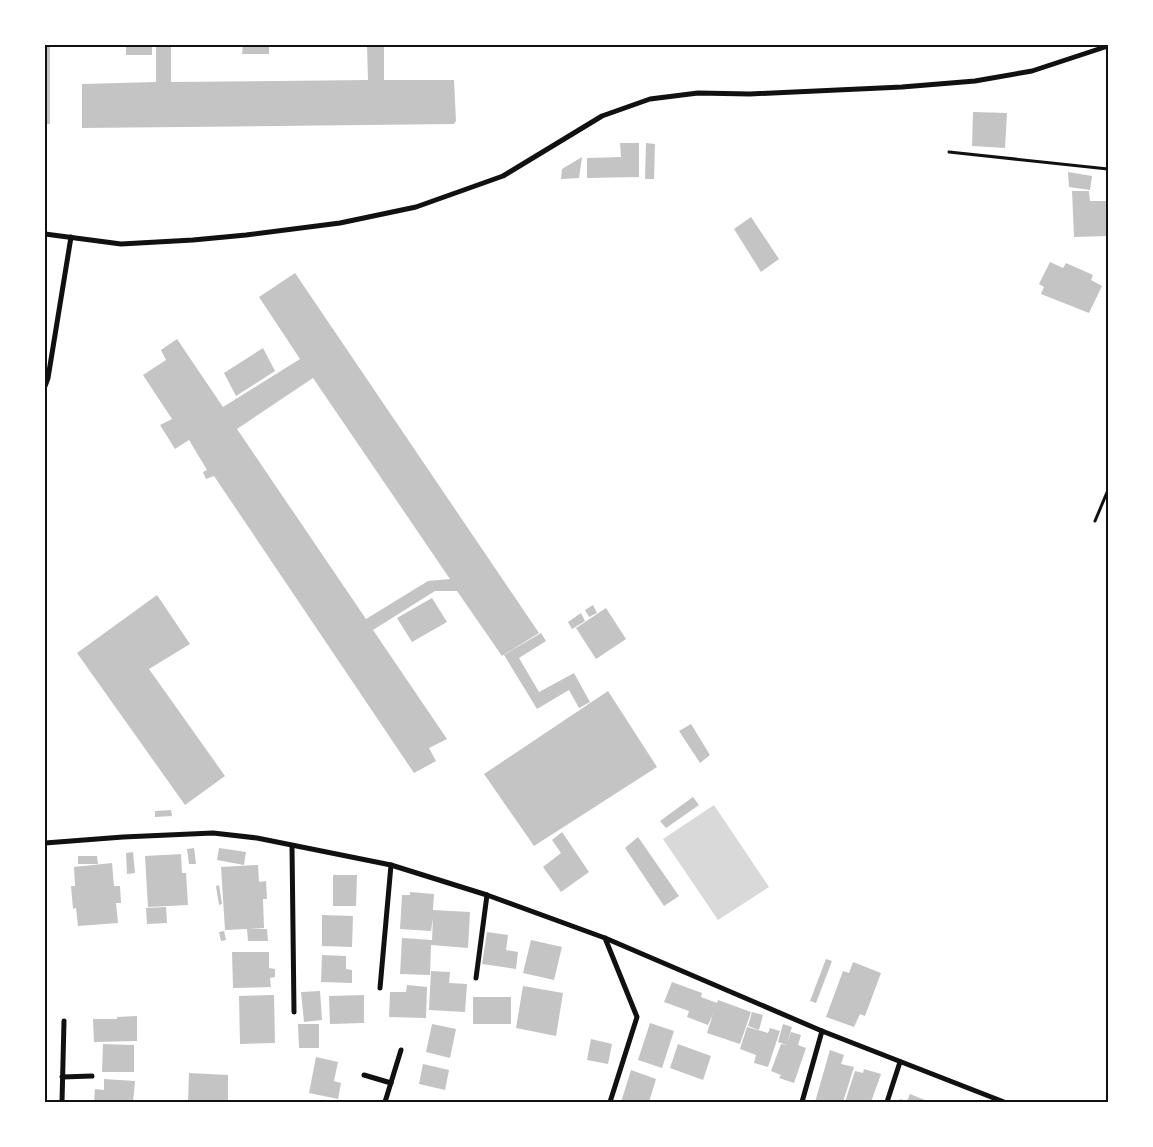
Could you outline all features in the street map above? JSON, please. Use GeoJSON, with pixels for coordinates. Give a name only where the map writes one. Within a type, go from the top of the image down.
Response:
{"type":"FeatureCollection","features":[{"type":"Feature","properties":{"kind":"street"},"geometry":{"type":"LineString","coordinates":[[45,234],[121,244],[246,235],[340,223],[416,207],[503,176],[602,116],[650,99],[698,93],[750,94],[902,87],[976,81],[1032,71],[1108,46]]}},
{"type":"Feature","properties":{"kind":"street"},"geometry":{"type":"LineString","coordinates":[[45,386],[48,378],[71,237]]}},
{"type":"Feature","properties":{"kind":"street"},"geometry":{"type":"LineString","coordinates":[[45,843],[213,833],[257,838],[391,865],[487,894],[605,938],[822,1031],[1004,1102]]}},
{"type":"Feature","properties":{"kind":"street"},"geometry":{"type":"LineString","coordinates":[[292,846],[294,1012]]}},
{"type":"Feature","properties":{"kind":"street"},"geometry":{"type":"LineString","coordinates":[[380,988],[391,865]]}},
{"type":"Feature","properties":{"kind":"street"},"geometry":{"type":"LineString","coordinates":[[476,978],[487,894]]}},
{"type":"Feature","properties":{"kind":"street"},"geometry":{"type":"LineString","coordinates":[[605,938],[637,1017],[610,1102]]}},
{"type":"Feature","properties":{"kind":"street"},"geometry":{"type":"LineString","coordinates":[[62,1102],[64,1021]]}},
{"type":"Feature","properties":{"kind":"street"},"geometry":{"type":"LineString","coordinates":[[802,1102],[822,1031]]}},
{"type":"Feature","properties":{"kind":"street"},"geometry":{"type":"LineString","coordinates":[[385,1102],[401,1050]]}},
{"type":"Feature","properties":{"kind":"street"},"geometry":{"type":"LineString","coordinates":[[887,1102],[900,1062]]}},
{"type":"Feature","properties":{"kind":"street"},"geometry":{"type":"LineString","coordinates":[[364,1075],[391,1083]]}},
{"type":"Feature","properties":{"kind":"street"},"geometry":{"type":"LineString","coordinates":[[62,1077],[92,1076]]}},
{"type":"Feature","properties":{"kind":"path"},"geometry":{"type":"LineString","coordinates":[[949,152],[1108,169]]}},
{"type":"Feature","properties":{"kind":"path"},"geometry":{"type":"LineString","coordinates":[[1096,520],[1108,490]]}},
{"type":"Feature","properties":{"kind":"shaded area"},"geometry":{"type":"Polygon","coordinates":[[[714,805],[769,887],[718,920],[663,839],[714,805]]]}},
{"type":"Feature","properties":{"kind":"building"},"geometry":{"type":"Polygon","coordinates":[[[45,45],[50,45],[50,124],[45,124],[45,45]]]}},
{"type":"Feature","properties":{"kind":"building"},"geometry":{"type":"Polygon","coordinates":[[[126,45],[152,45],[152,55],[126,55],[126,45]]]}},
{"type":"Feature","properties":{"kind":"building"},"geometry":{"type":"Polygon","coordinates":[[[156,45],[171,45],[171,82],[368,80],[367,45],[384,45],[384,80],[454,80],[456,121],[454,124],[82,128],[82,84],[156,82],[156,45]]]}},
{"type":"Feature","properties":{"kind":"building"},"geometry":{"type":"Polygon","coordinates":[[[243,45],[269,45],[269,54],[242,54],[243,45]]]}},
{"type":"Feature","properties":{"kind":"building"},"geometry":{"type":"Polygon","coordinates":[[[973,112],[1007,113],[1005,148],[972,146],[973,112]]]}},
{"type":"Feature","properties":{"kind":"building"},"geometry":{"type":"Polygon","coordinates":[[[620,143],[639,143],[639,177],[587,178],[587,158],[621,157],[620,143]]]}},
{"type":"Feature","properties":{"kind":"building"},"geometry":{"type":"Polygon","coordinates":[[[646,143],[655,144],[654,179],[645,179],[646,143]]]}},
{"type":"Feature","properties":{"kind":"building"},"geometry":{"type":"Polygon","coordinates":[[[582,157],[579,178],[561,179],[562,169],[582,157]]]}},
{"type":"Feature","properties":{"kind":"building"},"geometry":{"type":"Polygon","coordinates":[[[1068,172],[1092,176],[1090,190],[1069,187],[1068,172]]]}},
{"type":"Feature","properties":{"kind":"building"},"geometry":{"type":"Polygon","coordinates":[[[1072,191],[1089,191],[1090,201],[1108,201],[1108,236],[1074,237],[1072,191]]]}},
{"type":"Feature","properties":{"kind":"building"},"geometry":{"type":"Polygon","coordinates":[[[751,217],[779,259],[761,272],[734,229],[751,217]]]}},
{"type":"Feature","properties":{"kind":"building"},"geometry":{"type":"Polygon","coordinates":[[[1050,262],[1063,268],[1066,263],[1093,275],[1091,280],[1102,286],[1089,313],[1041,294],[1044,287],[1039,284],[1050,262]]]}},
{"type":"Feature","properties":{"kind":"building"},"geometry":{"type":"Polygon","coordinates":[[[295,273],[539,633],[502,656],[457,591],[435,591],[373,630],[447,739],[429,748],[436,761],[414,773],[214,476],[206,479],[203,472],[207,470],[189,440],[175,449],[160,425],[172,419],[143,375],[166,360],[161,350],[177,339],[223,407],[300,359],[259,297],[295,273]],[[313,378],[237,429],[366,619],[428,581],[450,579],[313,378]]]}},
{"type":"Feature","properties":{"kind":"building"},"geometry":{"type":"Polygon","coordinates":[[[263,348],[275,371],[236,396],[224,373],[263,348]]]}},
{"type":"Feature","properties":{"kind":"building"},"geometry":{"type":"Polygon","coordinates":[[[157,595],[190,644],[149,669],[225,776],[185,805],[77,653],[157,595]]]}},
{"type":"Feature","properties":{"kind":"building"},"geometry":{"type":"Polygon","coordinates":[[[432,598],[447,622],[412,642],[397,618],[432,598]]]}},
{"type":"Feature","properties":{"kind":"building"},"geometry":{"type":"Polygon","coordinates":[[[593,605],[597,613],[589,617],[585,610],[593,605]]]}},
{"type":"Feature","properties":{"kind":"building"},"geometry":{"type":"Polygon","coordinates":[[[606,608],[626,639],[596,659],[576,628],[606,608]]]}},
{"type":"Feature","properties":{"kind":"building"},"geometry":{"type":"Polygon","coordinates":[[[581,613],[585,621],[572,629],[568,622],[581,613]]]}},
{"type":"Feature","properties":{"kind":"building"},"geometry":{"type":"Polygon","coordinates":[[[541,633],[546,641],[519,658],[539,692],[574,673],[590,702],[579,708],[569,690],[537,709],[504,655],[541,633]]]}},
{"type":"Feature","properties":{"kind":"building"},"geometry":{"type":"Polygon","coordinates":[[[608,691],[657,767],[534,846],[484,774],[608,691]]]}},
{"type":"Feature","properties":{"kind":"building"},"geometry":{"type":"Polygon","coordinates":[[[691,724],[710,755],[700,763],[679,731],[691,724]]]}},
{"type":"Feature","properties":{"kind":"building"},"geometry":{"type":"Polygon","coordinates":[[[693,797],[699,805],[666,828],[660,821],[693,797]]]}},
{"type":"Feature","properties":{"kind":"building"},"geometry":{"type":"Polygon","coordinates":[[[171,810],[172,816],[155,817],[155,811],[171,810]]]}},
{"type":"Feature","properties":{"kind":"building"},"geometry":{"type":"Polygon","coordinates":[[[562,832],[589,872],[561,892],[543,867],[561,853],[552,840],[562,832]]]}},
{"type":"Feature","properties":{"kind":"building"},"geometry":{"type":"Polygon","coordinates":[[[638,837],[679,896],[664,906],[625,848],[638,837]]]}},
{"type":"Feature","properties":{"kind":"building"},"geometry":{"type":"Polygon","coordinates":[[[194,848],[196,864],[189,864],[187,849],[194,848]]]}},
{"type":"Feature","properties":{"kind":"building"},"geometry":{"type":"Polygon","coordinates":[[[219,848],[246,852],[244,865],[217,860],[219,848]]]}},
{"type":"Feature","properties":{"kind":"building"},"geometry":{"type":"Polygon","coordinates":[[[133,852],[135,873],[127,874],[126,853],[133,852]]]}},
{"type":"Feature","properties":{"kind":"building"},"geometry":{"type":"Polygon","coordinates":[[[181,854],[182,873],[186,873],[188,905],[148,907],[145,856],[181,854]]]}},
{"type":"Feature","properties":{"kind":"building"},"geometry":{"type":"Polygon","coordinates":[[[78,856],[97,856],[98,864],[78,864],[78,856]]]}},
{"type":"Feature","properties":{"kind":"building"},"geometry":{"type":"Polygon","coordinates":[[[112,863],[114,886],[120,886],[121,903],[116,903],[118,923],[78,926],[76,908],[73,909],[71,886],[75,886],[74,867],[112,863]]]}},
{"type":"Feature","properties":{"kind":"building"},"geometry":{"type":"Polygon","coordinates":[[[258,865],[259,882],[266,881],[267,899],[263,899],[264,928],[249,929],[267,929],[268,941],[248,941],[247,929],[225,930],[221,867],[258,865]]]}},
{"type":"Feature","properties":{"kind":"building"},"geometry":{"type":"Polygon","coordinates":[[[333,875],[357,875],[356,906],[333,906],[333,875]]]}},
{"type":"Feature","properties":{"kind":"building"},"geometry":{"type":"Polygon","coordinates":[[[219,885],[222,904],[219,905],[216,886],[219,885]]]}},
{"type":"Feature","properties":{"kind":"building"},"geometry":{"type":"Polygon","coordinates":[[[410,892],[434,894],[433,910],[470,912],[468,948],[431,945],[430,975],[400,974],[402,938],[432,940],[433,918],[431,931],[400,929],[402,895],[410,895],[410,892]]]}},
{"type":"Feature","properties":{"kind":"building"},"geometry":{"type":"Polygon","coordinates":[[[166,907],[167,923],[147,924],[146,908],[166,907]]]}},
{"type":"Feature","properties":{"kind":"building"},"geometry":{"type":"Polygon","coordinates":[[[322,915],[353,916],[352,947],[322,946],[322,915]]]}},
{"type":"Feature","properties":{"kind":"building"},"geometry":{"type":"Polygon","coordinates":[[[224,931],[226,940],[221,941],[219,932],[224,931]]]}},
{"type":"Feature","properties":{"kind":"building"},"geometry":{"type":"Polygon","coordinates":[[[487,932],[508,935],[506,950],[518,952],[516,969],[482,964],[487,932]]]}},
{"type":"Feature","properties":{"kind":"building"},"geometry":{"type":"Polygon","coordinates":[[[531,940],[562,947],[554,980],[523,973],[531,940]]]}},
{"type":"Feature","properties":{"kind":"building"},"geometry":{"type":"Polygon","coordinates":[[[232,952],[269,952],[269,968],[275,969],[275,977],[270,978],[271,987],[233,988],[232,952]]]}},
{"type":"Feature","properties":{"kind":"building"},"geometry":{"type":"Polygon","coordinates":[[[322,955],[346,956],[346,969],[352,970],[352,983],[321,982],[322,955]]]}},
{"type":"Feature","properties":{"kind":"building"},"geometry":{"type":"Polygon","coordinates":[[[826,959],[832,961],[816,1003],[810,1001],[826,959]]]}},
{"type":"Feature","properties":{"kind":"building"},"geometry":{"type":"Polygon","coordinates":[[[853,962],[881,973],[865,1016],[860,1014],[854,1027],[826,1017],[843,971],[849,973],[853,962]]]}},
{"type":"Feature","properties":{"kind":"building"},"geometry":{"type":"Polygon","coordinates":[[[431,971],[450,972],[449,983],[467,984],[465,1012],[429,1010],[431,971]]]}},
{"type":"Feature","properties":{"kind":"building"},"geometry":{"type":"Polygon","coordinates":[[[672,982],[702,993],[701,997],[717,1003],[718,1000],[751,1012],[740,1044],[707,1033],[713,1014],[708,1025],[687,1017],[689,1011],[664,1002],[672,982]]]}},
{"type":"Feature","properties":{"kind":"building"},"geometry":{"type":"Polygon","coordinates":[[[407,985],[427,987],[426,1018],[389,1017],[390,992],[406,992],[407,985]]]}},
{"type":"Feature","properties":{"kind":"building"},"geometry":{"type":"Polygon","coordinates":[[[523,986],[563,993],[556,1036],[516,1028],[523,986]]]}},
{"type":"Feature","properties":{"kind":"building"},"geometry":{"type":"Polygon","coordinates":[[[320,991],[322,1020],[304,1022],[301,992],[320,991]]]}},
{"type":"Feature","properties":{"kind":"building"},"geometry":{"type":"Polygon","coordinates":[[[274,995],[275,1043],[240,1044],[239,996],[274,995]]]}},
{"type":"Feature","properties":{"kind":"building"},"geometry":{"type":"Polygon","coordinates":[[[364,995],[364,1023],[330,1024],[329,996],[364,995]]]}},
{"type":"Feature","properties":{"kind":"building"},"geometry":{"type":"Polygon","coordinates":[[[473,997],[511,997],[511,1024],[473,1024],[473,997]]]}},
{"type":"Feature","properties":{"kind":"building"},"geometry":{"type":"Polygon","coordinates":[[[752,1012],[763,1015],[759,1030],[748,1026],[752,1012]]]}},
{"type":"Feature","properties":{"kind":"building"},"geometry":{"type":"Polygon","coordinates":[[[137,1016],[137,1041],[94,1042],[93,1019],[117,1019],[117,1017],[137,1016]]]}},
{"type":"Feature","properties":{"kind":"building"},"geometry":{"type":"Polygon","coordinates":[[[650,1023],[674,1031],[662,1068],[638,1060],[650,1023]]]}},
{"type":"Feature","properties":{"kind":"building"},"geometry":{"type":"Polygon","coordinates":[[[298,1024],[319,1024],[319,1048],[299,1048],[298,1024]]]}},
{"type":"Feature","properties":{"kind":"building"},"geometry":{"type":"Polygon","coordinates":[[[432,1024],[456,1029],[450,1058],[426,1052],[432,1024]]]}},
{"type":"Feature","properties":{"kind":"building"},"geometry":{"type":"Polygon","coordinates":[[[783,1024],[792,1027],[787,1043],[791,1032],[801,1035],[798,1045],[806,1048],[794,1083],[779,1078],[781,1075],[771,1071],[781,1044],[787,1045],[778,1042],[783,1024]]]}},
{"type":"Feature","properties":{"kind":"building"},"geometry":{"type":"Polygon","coordinates":[[[747,1027],[768,1033],[770,1028],[780,1031],[768,1067],[754,1063],[756,1055],[740,1049],[747,1027]]]}},
{"type":"Feature","properties":{"kind":"building"},"geometry":{"type":"Polygon","coordinates":[[[591,1039],[612,1044],[608,1064],[587,1060],[591,1039]]]}},
{"type":"Feature","properties":{"kind":"building"},"geometry":{"type":"Polygon","coordinates":[[[103,1044],[134,1045],[134,1072],[102,1072],[103,1044]]]}},
{"type":"Feature","properties":{"kind":"building"},"geometry":{"type":"Polygon","coordinates":[[[678,1044],[711,1056],[703,1080],[670,1068],[678,1044]]]}},
{"type":"Feature","properties":{"kind":"building"},"geometry":{"type":"Polygon","coordinates":[[[830,1050],[844,1055],[841,1064],[854,1067],[843,1102],[815,1102],[830,1050]]]}},
{"type":"Feature","properties":{"kind":"building"},"geometry":{"type":"Polygon","coordinates":[[[316,1057],[338,1062],[334,1081],[341,1083],[338,1099],[309,1093],[316,1057]]]}},
{"type":"Feature","properties":{"kind":"building"},"geometry":{"type":"Polygon","coordinates":[[[423,1064],[449,1070],[445,1090],[419,1084],[423,1064]]]}},
{"type":"Feature","properties":{"kind":"building"},"geometry":{"type":"Polygon","coordinates":[[[864,1069],[881,1074],[871,1102],[845,1102],[855,1071],[863,1073],[864,1069]]]}},
{"type":"Feature","properties":{"kind":"building"},"geometry":{"type":"Polygon","coordinates":[[[631,1070],[656,1079],[649,1102],[621,1102],[631,1070]]]}},
{"type":"Feature","properties":{"kind":"building"},"geometry":{"type":"Polygon","coordinates":[[[189,1073],[228,1075],[228,1102],[188,1102],[189,1073]]]}},
{"type":"Feature","properties":{"kind":"building"},"geometry":{"type":"Polygon","coordinates":[[[104,1079],[135,1081],[133,1102],[94,1102],[95,1089],[104,1090],[104,1079]]]}},
{"type":"Feature","properties":{"kind":"building"},"geometry":{"type":"Polygon","coordinates":[[[910,1094],[930,1102],[899,1102],[900,1099],[907,1101],[910,1094]]]}}]}
